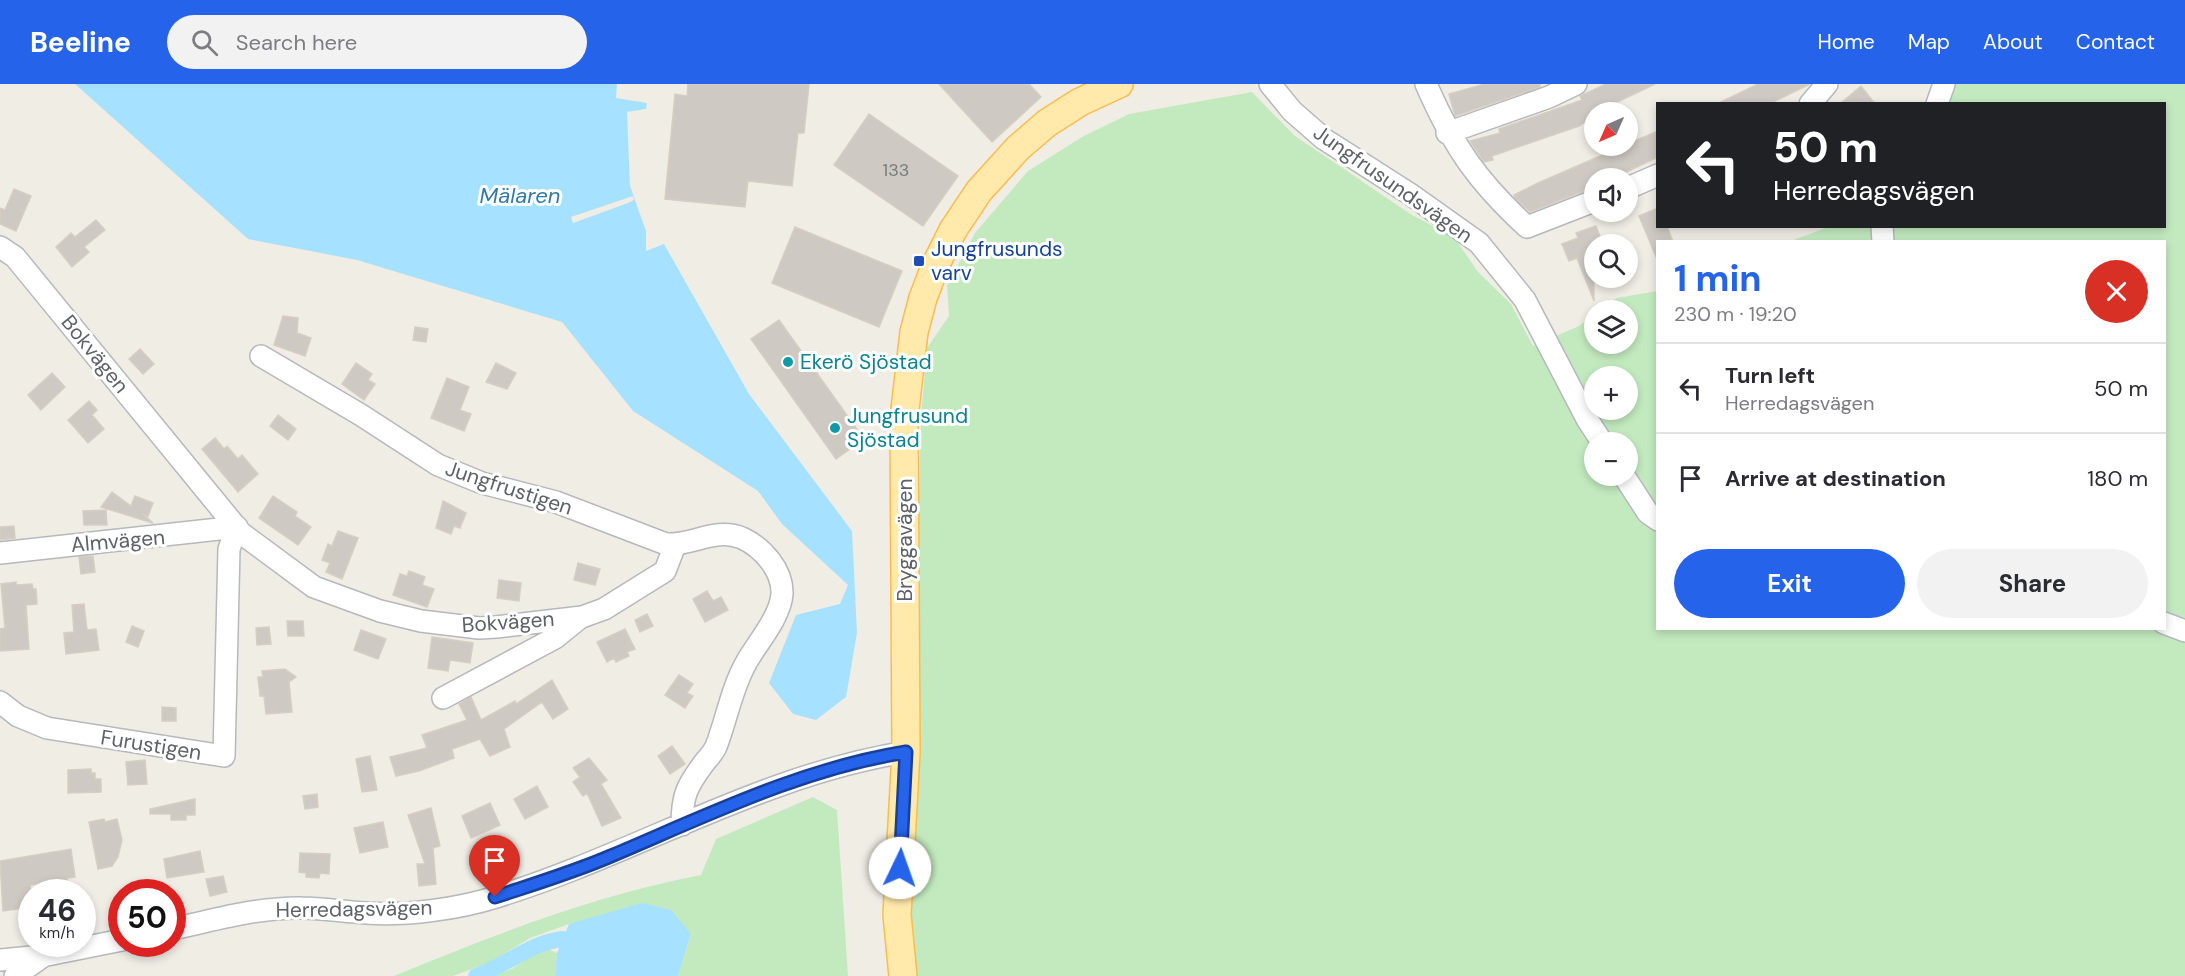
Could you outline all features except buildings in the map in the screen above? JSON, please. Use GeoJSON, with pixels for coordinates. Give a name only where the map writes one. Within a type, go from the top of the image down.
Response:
{"type":"FeatureCollection","features":[{"type":"Feature","properties":{"kind":"main road","name":"Bryggavägen"},"geometry":{"type":"LineString","coordinates":[[903,976],[897,915],[906,752],[904,418],[914,332],[922,298],[953,230],[979,191],[1018,148],[1080,102],[1119,84]]}},
{"type":"Feature","properties":{"kind":"street","name":"Jungfrusundsvägen"},"geometry":{"type":"LineString","coordinates":[[1270,84],[1292,111],[1324,139],[1410,194],[1479,243],[1525,300],[1595,432]]}},
{"type":"Feature","properties":{"kind":"street"},"geometry":{"type":"LineString","coordinates":[[1426,84],[1447,133],[1472,171],[1527,227],[1584,205]]}},
{"type":"Feature","properties":{"kind":"street"},"geometry":{"type":"LineString","coordinates":[[1447,133],[1550,97],[1576,84]]}},
{"type":"Feature","properties":{"kind":"street"},"geometry":{"type":"LineString","coordinates":[[1812,102],[1827,84]]}},
{"type":"Feature","properties":{"kind":"street"},"geometry":{"type":"LineString","coordinates":[[1938,102],[1944,84]]}},
{"type":"Feature","properties":{"kind":"street"},"geometry":{"type":"LineString","coordinates":[[1638,184],[1656,176]]}},
{"type":"Feature","properties":{"kind":"street","name":"Bokvägen"},"geometry":{"type":"LineString","coordinates":[[0,247],[15,257],[237,527],[259,548],[314,587],[380,611],[421,621],[479,628],[582,616],[604,609],[648,584],[665,571],[675,545]]}},
{"type":"Feature","properties":{"kind":"street","name":"Jungfrustigen"},"geometry":{"type":"LineString","coordinates":[[261,356],[361,415],[413,451],[459,474],[556,502],[666,544],[675,545]]}},
{"type":"Feature","properties":{"kind":"street"},"geometry":{"type":"LineString","coordinates":[[1630,486],[1648,513],[1656,519]]}},
{"type":"Feature","properties":{"kind":"street","name":"Almvägen"},"geometry":{"type":"LineString","coordinates":[[0,552],[237,527]]}},
{"type":"Feature","properties":{"kind":"street","name":"Furustigen"},"geometry":{"type":"LineString","coordinates":[[0,702],[18,716],[47,728],[224,756],[229,549],[237,527]]}},
{"type":"Feature","properties":{"kind":"street"},"geometry":{"type":"LineString","coordinates":[[675,545],[711,535],[740,538],[767,557],[778,573],[782,594],[774,616],[738,679],[716,747],[688,784],[682,801],[681,825]]}},
{"type":"Feature","properties":{"kind":"street"},"geometry":{"type":"LineString","coordinates":[[443,698],[555,638],[582,616]]}},
{"type":"Feature","properties":{"kind":"street"},"geometry":{"type":"LineString","coordinates":[[2166,624],[2185,631]]}},
{"type":"Feature","properties":{"kind":"street","name":"Herredagsvägen"},"geometry":{"type":"LineString","coordinates":[[186,926],[272,910],[302,908],[368,914],[458,907],[495,897],[608,857],[727,804],[821,771],[864,759],[906,752]]}},
{"type":"Feature","properties":{"kind":"street"},"geometry":{"type":"LineString","coordinates":[[0,960],[32,957]]}},
{"type":"Feature","properties":{"kind":"street"},"geometry":{"type":"LineString","coordinates":[[15,976],[41,957]]}},
{"type":"Feature","properties":{"kind":"green space"},"geometry":{"type":"Polygon","coordinates":[[[1932,84],[2185,84],[2185,976],[913,976],[907,919],[921,416],[927,348],[949,316],[947,286],[975,233],[1028,171],[1082,137],[1129,114],[1252,92],[1295,136],[1412,215],[1454,237],[1478,272],[1511,304],[1533,346],[1584,322],[1584,354],[1638,354],[1638,300],[1614,300],[1656,291],[1656,630],[2166,630],[2166,240],[1794,240],[1826,228],[2166,228],[2166,102],[1938,102],[1932,84]]]}},
{"type":"Feature","properties":{"kind":"green space"},"geometry":{"type":"Polygon","coordinates":[[[813,797],[837,810],[848,976],[678,976],[691,934],[569,924],[530,938],[491,962],[453,976],[394,976],[469,946],[584,905],[662,883],[701,875],[716,839],[813,797]]]}},
{"type":"Feature","properties":{"kind":"green space"},"geometry":{"type":"Polygon","coordinates":[[[543,947],[557,953],[555,976],[490,976],[512,969],[543,947]]]}},
{"type":"Feature","properties":{"kind":"water","name":"Mälaren"},"geometry":{"type":"Polygon","coordinates":[[[75,84],[617,84],[616,98],[647,103],[646,109],[627,112],[630,186],[646,231],[646,251],[664,244],[749,394],[852,531],[857,633],[846,697],[816,720],[793,714],[769,683],[796,615],[840,604],[848,585],[782,524],[758,491],[633,411],[562,322],[357,260],[248,239],[75,84]]]}},
{"type":"Feature","properties":{"kind":"water"},"geometry":{"type":"Polygon","coordinates":[[[642,903],[671,910],[691,934],[678,976],[555,976],[557,953],[569,924],[642,903]]]}},
{"type":"Feature","properties":{"kind":"pier"},"geometry":{"type":"Polygon","coordinates":[[[633,196],[634,200],[628,203],[573,223],[571,217],[633,196]]]}},
{"type":"Feature","properties":{"kind":"waterway"},"geometry":{"type":"LineString","coordinates":[[476,976],[529,949],[563,939]]}},
{"type":"Feature","properties":{"kind":"place","name":"Jungfrusunds varv"},"geometry":{"type":"Point","coordinates":[919,261]}},
{"type":"Feature","properties":{"kind":"place","name":"Ekerö Sjöstad"},"geometry":{"type":"Point","coordinates":[788,362]}},
{"type":"Feature","properties":{"kind":"place","name":"Jungfrusund Sjöstad"},"geometry":{"type":"Point","coordinates":[835,428]}},
{"type":"Feature","properties":{"kind":"route"},"geometry":{"type":"LineString","coordinates":[[495,897],[608,857],[717,808],[770,788],[864,759],[906,752],[900,868]]}}]}
